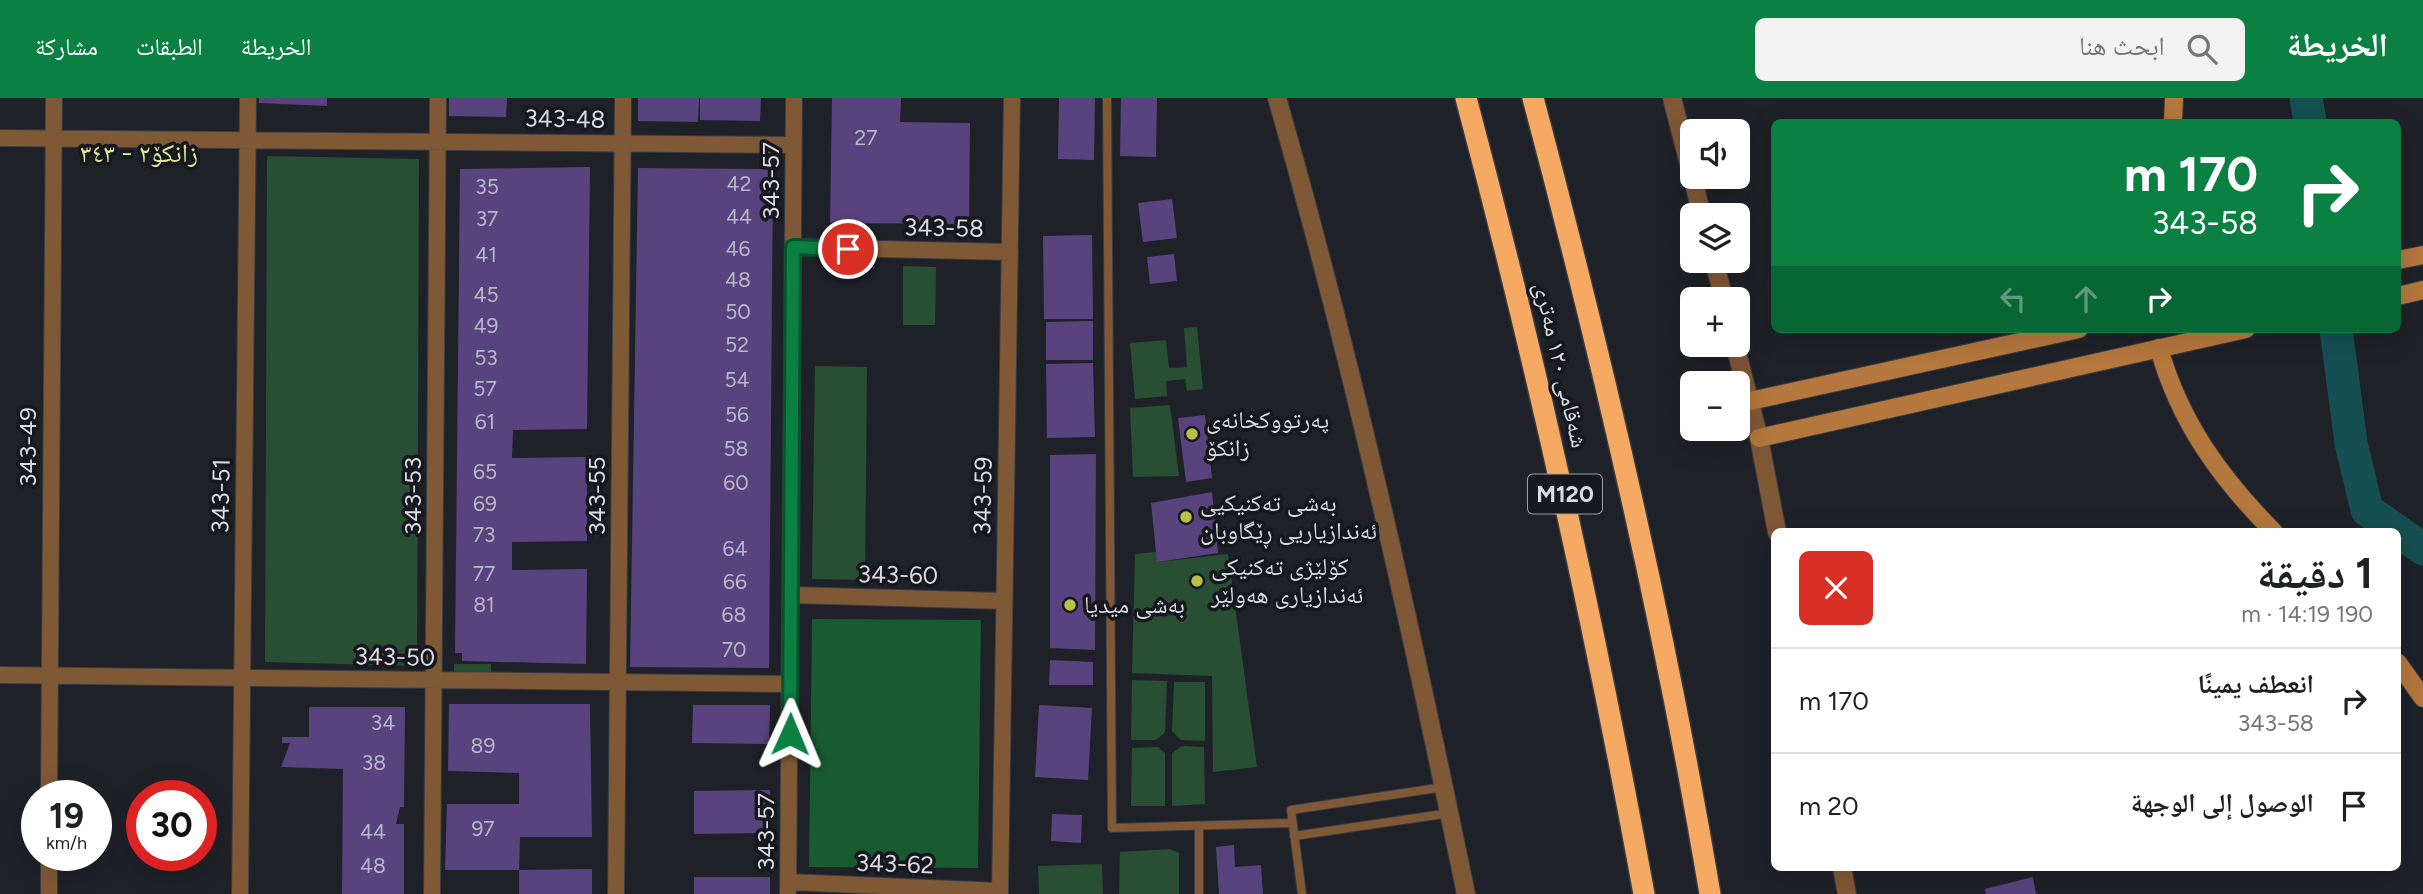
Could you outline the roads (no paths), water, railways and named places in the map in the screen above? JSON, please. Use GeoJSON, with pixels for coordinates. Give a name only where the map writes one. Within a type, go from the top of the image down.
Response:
{"type":"FeatureCollection","features":[{"type":"Feature","properties":{"kind":"highway","name":"شەقامی ١٢٠ مەتری"},"geometry":{"type":"LineString","coordinates":[[1466,98],[1520,301],[1564,490],[1644,894]]}},
{"type":"Feature","properties":{"kind":"highway","name":"شەقامی ١٢٠ مەتری"},"geometry":{"type":"LineString","coordinates":[[1533,98],[1595,337],[1649,575],[1710,894]]}},
{"type":"Feature","properties":{"kind":"main road"},"geometry":{"type":"LineString","coordinates":[[2173,119],[2174,98]]}},
{"type":"Feature","properties":{"kind":"main road"},"geometry":{"type":"LineString","coordinates":[[2401,259],[2423,255]]}},
{"type":"Feature","properties":{"kind":"main road"},"geometry":{"type":"LineString","coordinates":[[2401,295],[2423,288]]}},
{"type":"Feature","properties":{"kind":"main road"},"geometry":{"type":"LineString","coordinates":[[1750,401],[2061,333]]}},
{"type":"Feature","properties":{"kind":"main road"},"geometry":{"type":"LineString","coordinates":[[1759,438],[2229,333]]}},
{"type":"Feature","properties":{"kind":"main road"},"geometry":{"type":"LineString","coordinates":[[2159,348],[2170,386],[2203,447],[2245,503],[2270,528]]}},
{"type":"Feature","properties":{"kind":"main road"},"geometry":{"type":"LineString","coordinates":[[2401,667],[2423,698]]}},
{"type":"Feature","properties":{"kind":"street","name":"343-49"},"geometry":{"type":"LineString","coordinates":[[49,780],[54,98]]}},
{"type":"Feature","properties":{"kind":"street","name":"343-51"},"geometry":{"type":"LineString","coordinates":[[240,894],[248,98]]}},
{"type":"Feature","properties":{"kind":"street","name":"343-53"},"geometry":{"type":"LineString","coordinates":[[432,894],[438,98]]}},
{"type":"Feature","properties":{"kind":"street","name":"343-55"},"geometry":{"type":"LineString","coordinates":[[615,894],[623,98]]}},
{"type":"Feature","properties":{"kind":"street","name":"343-57"},"geometry":{"type":"LineString","coordinates":[[788,888],[794,98]]}},
{"type":"Feature","properties":{"kind":"street","name":"343-59"},"geometry":{"type":"LineString","coordinates":[[1000,892],[1013,98]]}},
{"type":"Feature","properties":{"kind":"street"},"geometry":{"type":"LineString","coordinates":[[1277,98],[1322,259],[1450,813],[1466,894]]}},
{"type":"Feature","properties":{"kind":"street"},"geometry":{"type":"LineString","coordinates":[[1672,98],[1699,203]]}},
{"type":"Feature","properties":{"kind":"street","name":"343-48"},"geometry":{"type":"LineString","coordinates":[[0,138],[793,145]]}},
{"type":"Feature","properties":{"kind":"street","name":"343-58"},"geometry":{"type":"LineString","coordinates":[[793,247],[1010,252]]}},
{"type":"Feature","properties":{"kind":"street"},"geometry":{"type":"LineString","coordinates":[[1750,401],[1776,528]]}},
{"type":"Feature","properties":{"kind":"street","name":"343-60"},"geometry":{"type":"LineString","coordinates":[[791,595],[1004,601]]}},
{"type":"Feature","properties":{"kind":"street","name":"343-50"},"geometry":{"type":"LineString","coordinates":[[0,674],[790,684]]}},
{"type":"Feature","properties":{"kind":"street"},"geometry":{"type":"LineString","coordinates":[[49,871],[49,894]]}},
{"type":"Feature","properties":{"kind":"street"},"geometry":{"type":"LineString","coordinates":[[1843,871],[1847,894]]}},
{"type":"Feature","properties":{"kind":"street","name":"343-62"},"geometry":{"type":"LineString","coordinates":[[788,888],[1000,892]]}},
{"type":"Feature","properties":{"kind":"lane"},"geometry":{"type":"LineString","coordinates":[[1107,98],[1112,828],[1292,823]]}},
{"type":"Feature","properties":{"kind":"lane"},"geometry":{"type":"LineString","coordinates":[[1302,894],[1290,810],[1444,787]]}},
{"type":"Feature","properties":{"kind":"lane"},"geometry":{"type":"LineString","coordinates":[[1294,836],[1450,813]]}},
{"type":"Feature","properties":{"kind":"lane"},"geometry":{"type":"LineString","coordinates":[[1199,827],[1199,894]]}},
{"type":"Feature","properties":{"kind":"waterway"},"geometry":{"type":"LineString","coordinates":[[2306,98],[2310,119]]}},
{"type":"Feature","properties":{"kind":"waterway"},"geometry":{"type":"LineString","coordinates":[[2337,333],[2351,443],[2367,510],[2393,528]]}},
{"type":"Feature","properties":{"kind":"waterway"},"geometry":{"type":"LineString","coordinates":[[2401,534],[2423,549]]}},
{"type":"Feature","properties":{"kind":"place","name":"پەرتووکخانەی زانکۆ"},"geometry":{"type":"Point","coordinates":[1192,434]}},
{"type":"Feature","properties":{"kind":"place","name":"بەشی تەکنیکیی ئەندازیاریی ڕێگاوبان"},"geometry":{"type":"Point","coordinates":[1186,517]}},
{"type":"Feature","properties":{"kind":"place","name":"کۆلێژی تەکنیکی ئەندازیاری هەولێر"},"geometry":{"type":"Point","coordinates":[1197,581]}},
{"type":"Feature","properties":{"kind":"place","name":"بەشی میدیا"},"geometry":{"type":"Point","coordinates":[1070,605]}},
{"type":"Feature","properties":{"kind":"district","name":"زانکۆ٢ - ٣٤٣"},"geometry":{"type":"Point","coordinates":[139,153]}}]}
